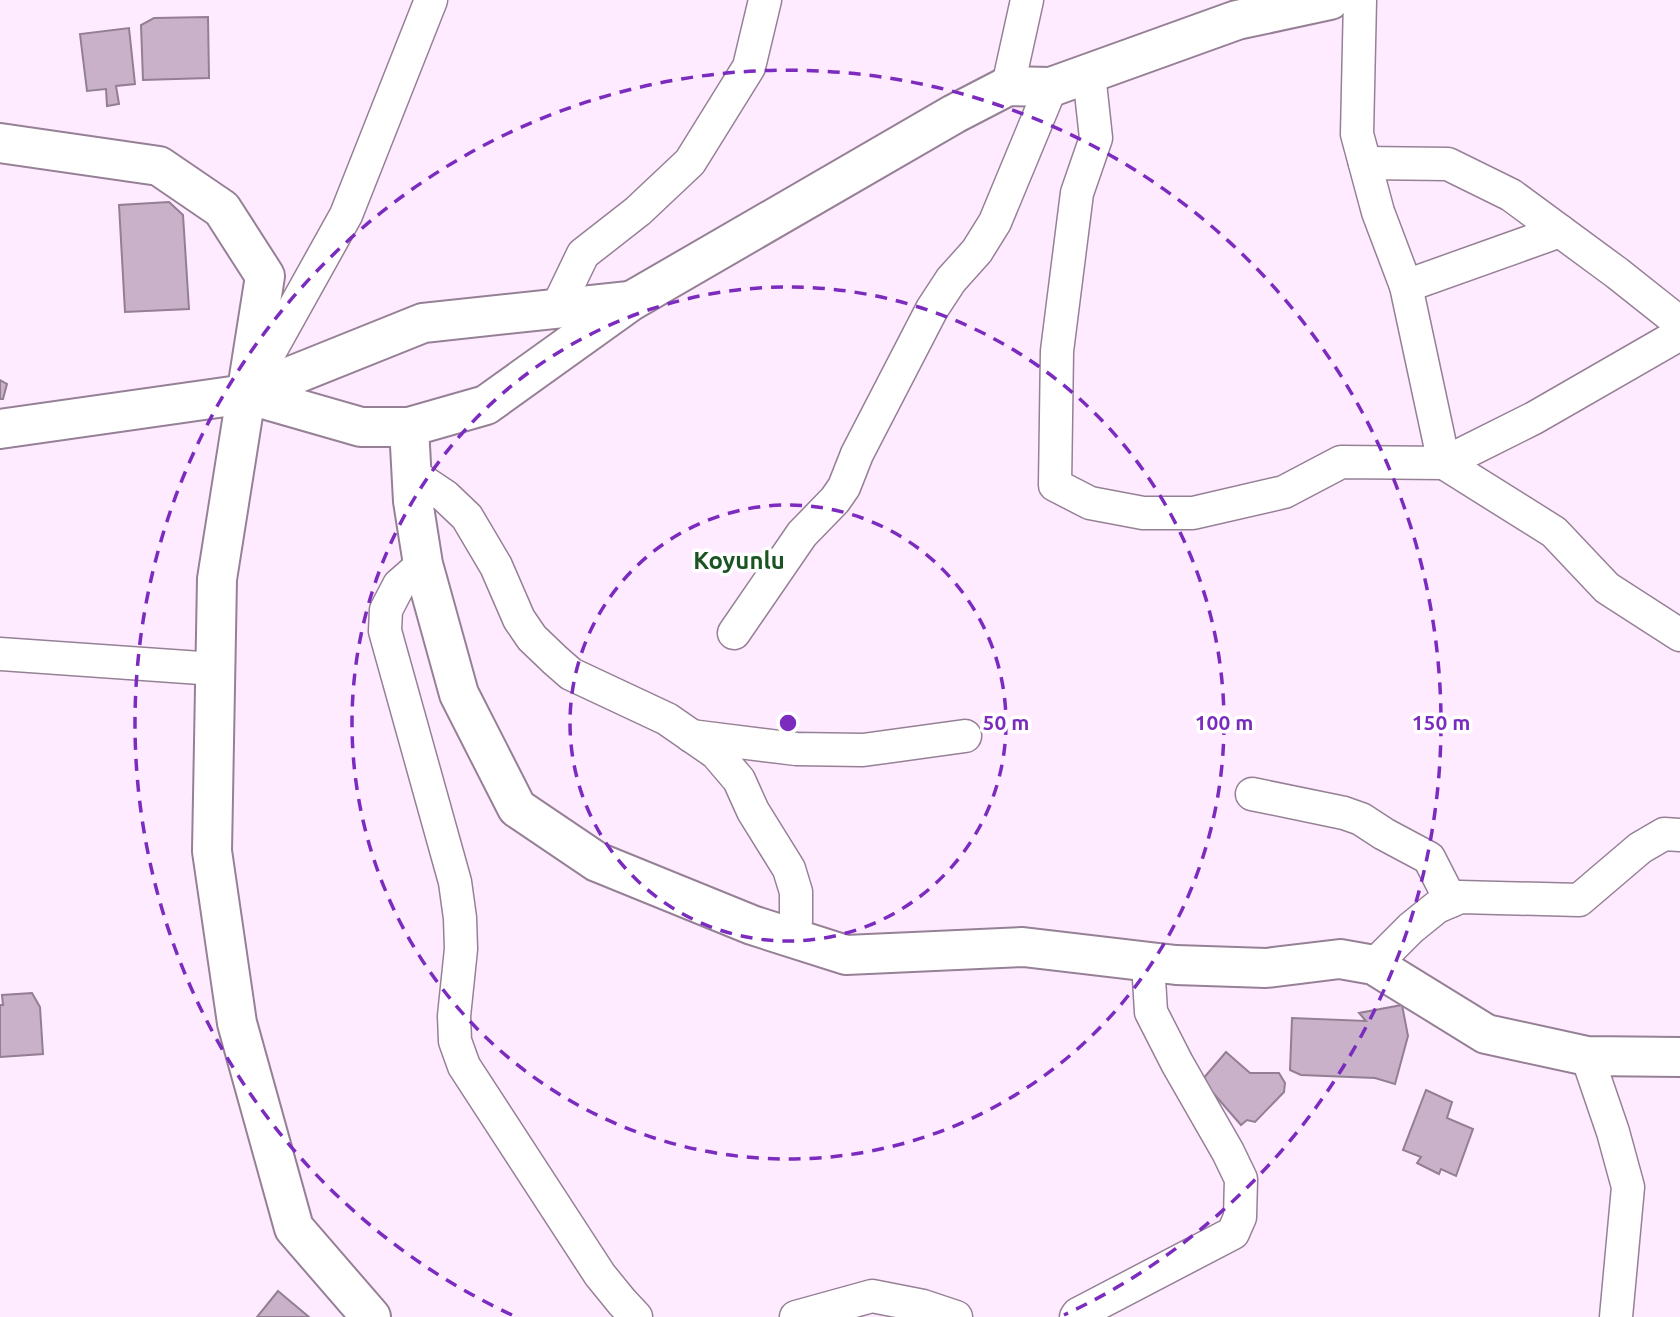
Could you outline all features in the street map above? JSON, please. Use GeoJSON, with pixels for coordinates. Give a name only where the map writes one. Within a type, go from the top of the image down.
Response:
{"type":"FeatureCollection","features":[{"type":"Feature","properties":{"kind":"street"},"geometry":{"type":"LineString","coordinates":[[246,394],[346,215],[430,0]]}},
{"type":"Feature","properties":{"kind":"street"},"geometry":{"type":"LineString","coordinates":[[557,309],[583,254],[638,211],[690,162],[749,67],[765,0]]}},
{"type":"Feature","properties":{"kind":"street"},"geometry":{"type":"LineString","coordinates":[[1008,86],[1027,0]]}},
{"type":"Feature","properties":{"kind":"street"},"geometry":{"type":"LineString","coordinates":[[246,394],[361,427],[409,427],[486,405],[631,300],[942,121],[1008,86],[1051,87],[1237,20],[1330,0]]}},
{"type":"Feature","properties":{"kind":"street"},"geometry":{"type":"LineString","coordinates":[[1360,0],[1357,134],[1378,212],[1406,286],[1444,463],[1554,532],[1607,588],[1680,635]]}},
{"type":"Feature","properties":{"kind":"street"},"geometry":{"type":"LineString","coordinates":[[1089,74],[1096,138],[1077,193],[1057,351],[1055,485],[1090,503],[1143,513],[1193,513],[1284,492],[1341,462],[1444,463],[1534,418],[1680,334]]}},
{"type":"Feature","properties":{"kind":"street"},"geometry":{"type":"LineString","coordinates":[[734,633],[802,534],[844,487],[932,309],[951,280],[977,251],[995,222],[1051,87]]}},
{"type":"Feature","properties":{"kind":"street"},"geometry":{"type":"LineString","coordinates":[[0,144],[159,166],[222,209],[265,276],[217,579],[212,851],[237,1023],[294,1228],[371,1317]]}},
{"type":"Feature","properties":{"kind":"street"},"geometry":{"type":"LineString","coordinates":[[1365,163],[1448,164],[1511,195],[1680,323]]}},
{"type":"Feature","properties":{"kind":"street"},"geometry":{"type":"LineString","coordinates":[[1406,286],[1560,231]]}},
{"type":"Feature","properties":{"kind":"street"},"geometry":{"type":"LineString","coordinates":[[0,429],[246,394],[423,323],[631,300]]}},
{"type":"Feature","properties":{"kind":"street"},"geometry":{"type":"LineString","coordinates":[[409,427],[413,501],[423,564],[459,694],[517,808],[597,862],[752,925],[846,956],[1023,947],[1176,965],[1266,968],[1340,959],[1374,965],[1486,1034],[1587,1056],[1680,1057]]}},
{"type":"Feature","properties":{"kind":"street"},"geometry":{"type":"LineString","coordinates":[[412,474],[445,496],[467,517],[496,566],[519,619],[532,638],[555,660],[571,674],[667,719],[716,753],[739,780],[753,811],[789,869],[796,892],[796,920],[792,938]]}},
{"type":"Feature","properties":{"kind":"street"},"geometry":{"type":"LineString","coordinates":[[423,564],[399,585],[386,610],[385,631],[454,882],[460,918],[461,949],[454,1016],[455,1041],[464,1066],[600,1275],[636,1317]]}},
{"type":"Feature","properties":{"kind":"street"},"geometry":{"type":"LineString","coordinates":[[0,654],[215,669]]}},
{"type":"Feature","properties":{"kind":"street"},"geometry":{"type":"LineString","coordinates":[[691,736],[796,748],[863,750],[965,736]]}},
{"type":"Feature","properties":{"kind":"street"},"geometry":{"type":"LineString","coordinates":[[1252,794],[1361,819],[1429,858],[1451,901]]}},
{"type":"Feature","properties":{"kind":"street"},"geometry":{"type":"LineString","coordinates":[[1374,965],[1411,928],[1437,907],[1460,897],[1578,900],[1640,848],[1664,834],[1680,835]]}},
{"type":"Feature","properties":{"kind":"street"},"geometry":{"type":"LineString","coordinates":[[1076,1317],[1233,1233],[1240,1217],[1241,1179],[1151,1012],[1148,962]]}},
{"type":"Feature","properties":{"kind":"street"},"geometry":{"type":"LineString","coordinates":[[1587,1056],[1613,1132],[1628,1188],[1616,1317]]}},
{"type":"Feature","properties":{"kind":"street"},"geometry":{"type":"LineString","coordinates":[[796,1317],[872,1296],[923,1306],[956,1317]]}},
{"type":"Feature","properties":{"kind":"building"},"geometry":{"type":"Polygon","coordinates":[[[208,17],[209,78],[143,80],[141,25],[154,18],[208,17]]]}},
{"type":"Feature","properties":{"kind":"building"},"geometry":{"type":"Polygon","coordinates":[[[129,28],[135,84],[116,86],[119,104],[107,106],[106,89],[87,91],[80,34],[129,28]]]}},
{"type":"Feature","properties":{"kind":"building"},"geometry":{"type":"Polygon","coordinates":[[[169,202],[183,215],[189,309],[125,312],[119,205],[169,202]]]}},
{"type":"Feature","properties":{"kind":"building"},"geometry":{"type":"Polygon","coordinates":[[[0,380],[7,384],[3,399],[0,399],[0,380]]]}},
{"type":"Feature","properties":{"kind":"building"},"geometry":{"type":"Polygon","coordinates":[[[32,993],[40,1007],[43,1054],[0,1057],[2,995],[32,993]]]}},
{"type":"Feature","properties":{"kind":"building"},"geometry":{"type":"Polygon","coordinates":[[[1402,1005],[1408,1036],[1395,1084],[1375,1078],[1301,1075],[1290,1070],[1292,1018],[1366,1021],[1359,1013],[1402,1005]]]}},
{"type":"Feature","properties":{"kind":"building"},"geometry":{"type":"Polygon","coordinates":[[[1226,1052],[1250,1073],[1279,1073],[1285,1083],[1284,1092],[1255,1122],[1247,1120],[1241,1125],[1214,1094],[1209,1096],[1202,1080],[1226,1052]]]}},
{"type":"Feature","properties":{"kind":"building"},"geometry":{"type":"Polygon","coordinates":[[[1426,1090],[1452,1102],[1447,1118],[1473,1129],[1456,1176],[1441,1169],[1439,1174],[1417,1163],[1421,1157],[1403,1150],[1426,1090]]]}},
{"type":"Feature","properties":{"kind":"building"},"geometry":{"type":"Polygon","coordinates":[[[278,1291],[309,1317],[257,1317],[278,1291]]]}},
{"type":"Feature","properties":{"kind":"district","name":"Koyunlu"},"geometry":{"type":"Point","coordinates":[739,561]}}]}
